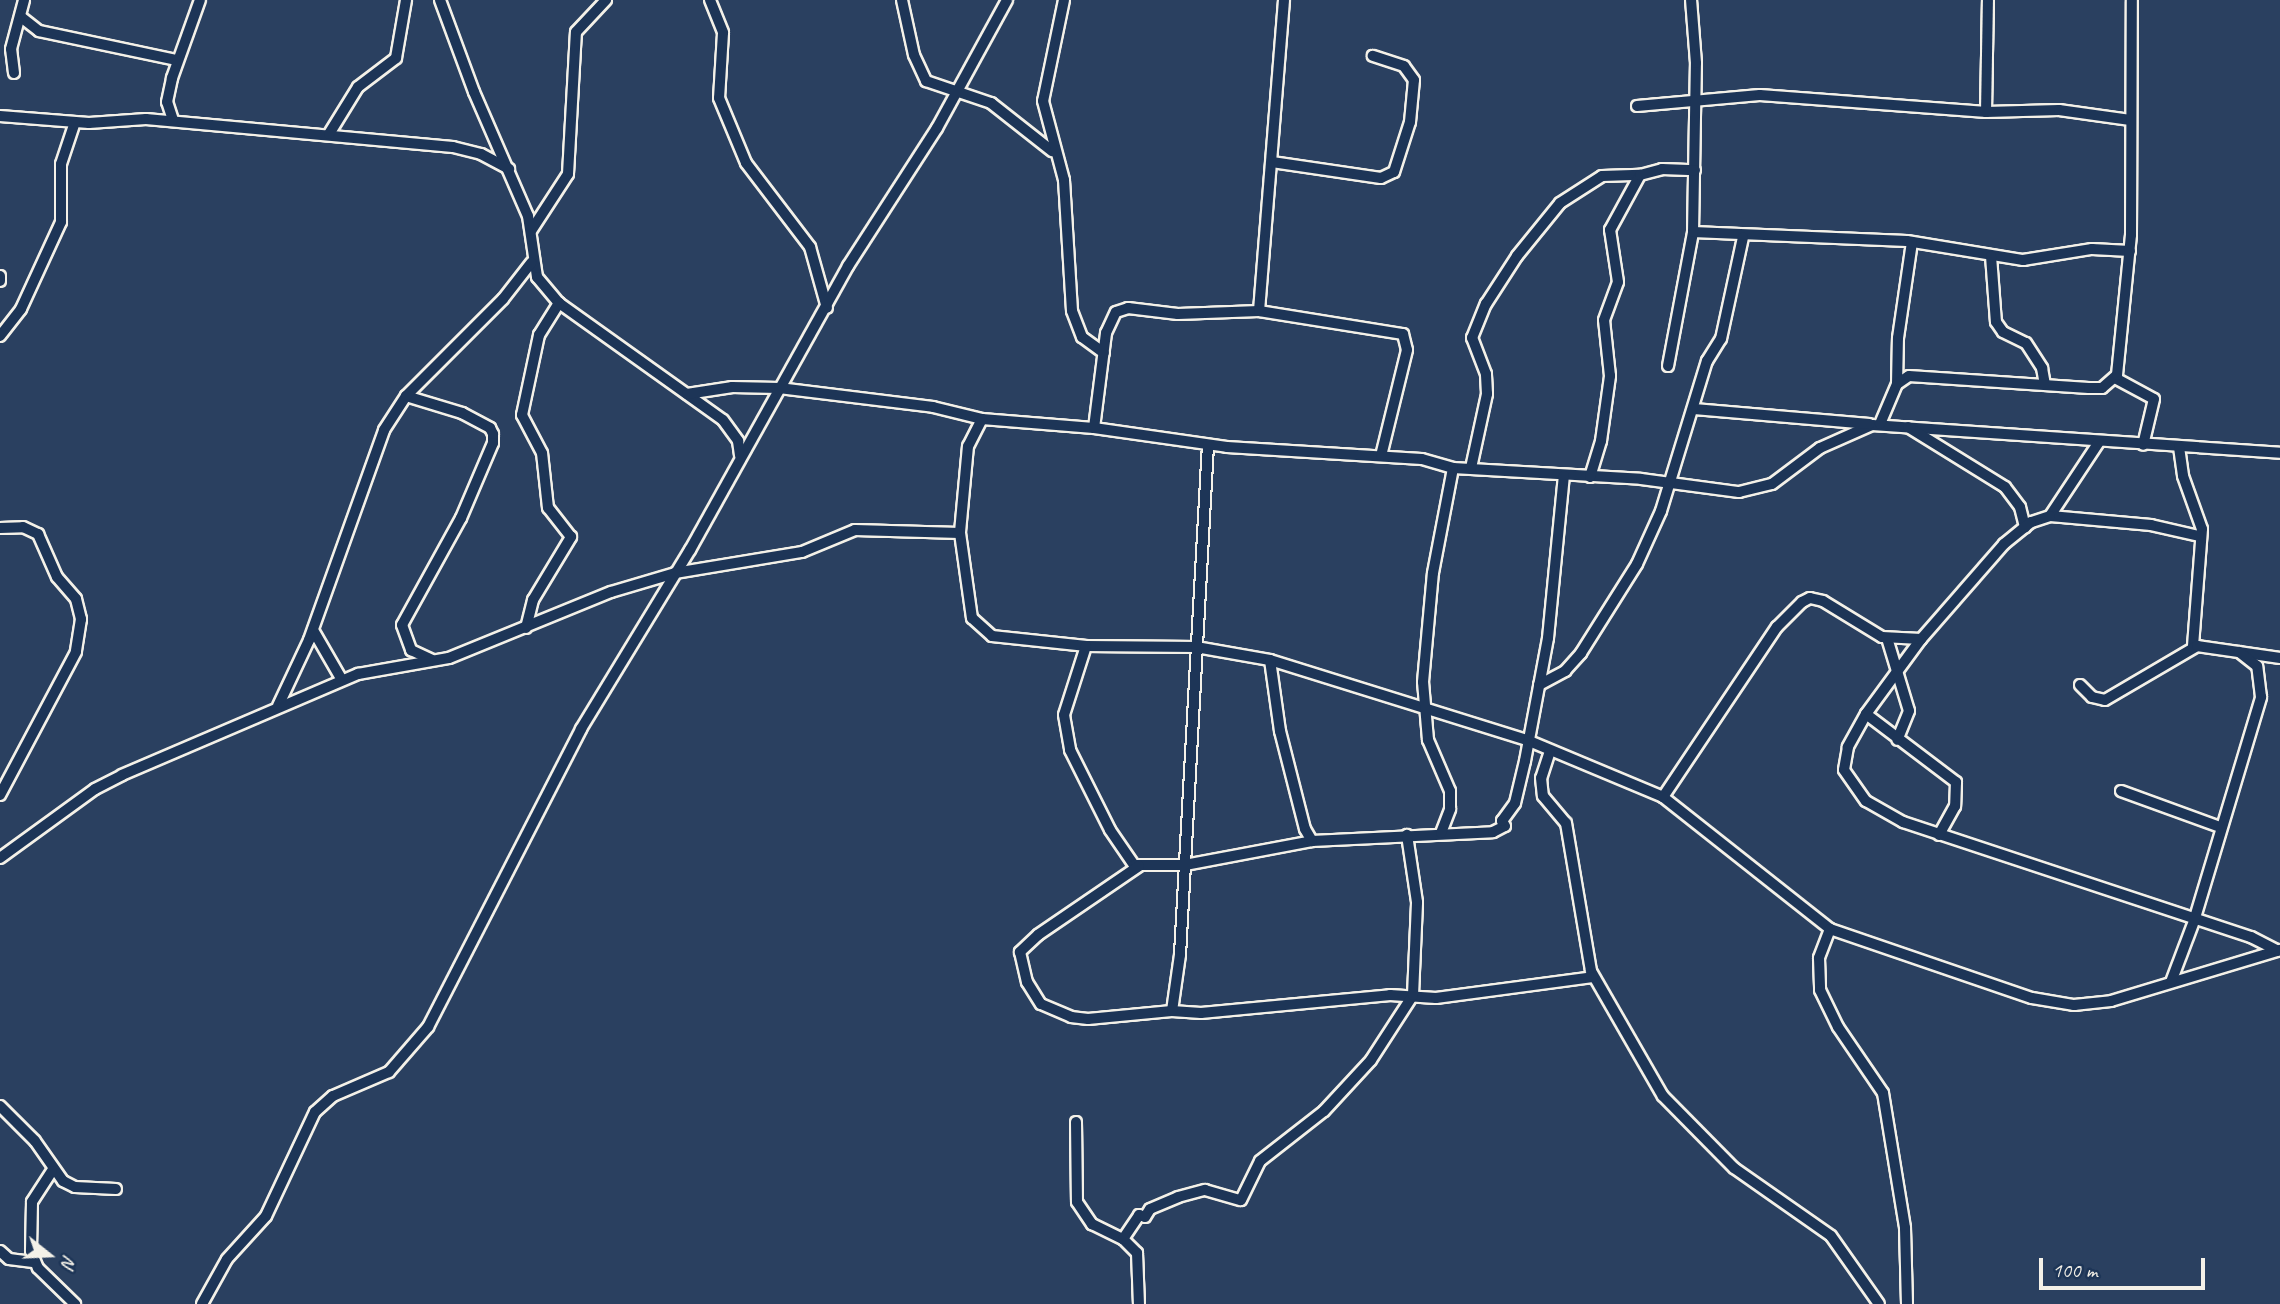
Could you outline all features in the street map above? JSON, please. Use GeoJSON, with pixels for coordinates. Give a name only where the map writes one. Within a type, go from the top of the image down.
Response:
{"type":"FeatureCollection","features":[{"type":"Feature","properties":{"kind":"street"},"geometry":{"type":"LineString","coordinates":[[15,73],[11,49],[24,0]]}},
{"type":"Feature","properties":{"kind":"street"},"geometry":{"type":"LineString","coordinates":[[173,121],[167,102],[177,60],[200,0]]}},
{"type":"Feature","properties":{"kind":"street"},"geometry":{"type":"LineString","coordinates":[[329,134],[358,87],[396,58],[406,0]]}},
{"type":"Feature","properties":{"kind":"street"},"geometry":{"type":"LineString","coordinates":[[440,0],[490,133],[511,171],[530,233],[531,263],[546,291],[729,426],[738,441],[740,456]]}},
{"type":"Feature","properties":{"kind":"street"},"geometry":{"type":"LineString","coordinates":[[530,233],[568,174],[577,30],[606,0]]}},
{"type":"Feature","properties":{"kind":"street"},"geometry":{"type":"LineString","coordinates":[[710,0],[723,33],[719,98],[751,170],[810,247],[827,308]]}},
{"type":"Feature","properties":{"kind":"street"},"geometry":{"type":"LineString","coordinates":[[902,0],[920,72],[934,86],[998,108],[1055,154]]}},
{"type":"Feature","properties":{"kind":"street"},"geometry":{"type":"LineString","coordinates":[[202,1304],[227,1259],[266,1216],[315,1112],[333,1096],[389,1072],[428,1027],[581,729],[675,573],[876,217],[956,92],[1007,0]]}},
{"type":"Feature","properties":{"kind":"street"},"geometry":{"type":"LineString","coordinates":[[1064,0],[1042,102],[1064,180],[1072,311],[1082,337],[1104,353]]}},
{"type":"Feature","properties":{"kind":"street"},"geometry":{"type":"LineString","coordinates":[[1259,311],[1284,0]]}},
{"type":"Feature","properties":{"kind":"street"},"geometry":{"type":"LineString","coordinates":[[1668,366],[1693,232],[1695,100],[1691,0]]}},
{"type":"Feature","properties":{"kind":"street"},"geometry":{"type":"LineString","coordinates":[[1986,111],[1988,0]]}},
{"type":"Feature","properties":{"kind":"street"},"geometry":{"type":"LineString","coordinates":[[1897,384],[1909,376],[2102,388],[2115,378],[2121,365],[2120,325],[2130,251],[2132,0]]}},
{"type":"Feature","properties":{"kind":"street"},"geometry":{"type":"LineString","coordinates":[[21,17],[39,31],[177,60]]}},
{"type":"Feature","properties":{"kind":"street"},"geometry":{"type":"LineString","coordinates":[[1272,162],[1368,177],[1394,172],[1410,122],[1414,80],[1404,66],[1373,56]]}},
{"type":"Feature","properties":{"kind":"street"},"geometry":{"type":"LineString","coordinates":[[1637,106],[1760,95],[1986,111],[2059,110],[2130,120]]}},
{"type":"Feature","properties":{"kind":"street"},"geometry":{"type":"LineString","coordinates":[[0,116],[75,122],[173,121],[453,147],[481,154],[511,171]]}},
{"type":"Feature","properties":{"kind":"street"},"geometry":{"type":"LineString","coordinates":[[0,336],[21,309],[61,222],[61,164],[75,122]]}},
{"type":"Feature","properties":{"kind":"street"},"geometry":{"type":"LineString","coordinates":[[1471,468],[1487,394],[1486,374],[1472,338],[1486,304],[1517,256],[1560,203],[1602,176],[1640,175],[1662,169],[1695,170]]}},
{"type":"Feature","properties":{"kind":"street"},"geometry":{"type":"LineString","coordinates":[[1590,477],[1601,441],[1610,376],[1604,320],[1618,282],[1609,236],[1626,194],[1640,175]]}},
{"type":"Feature","properties":{"kind":"street"},"geometry":{"type":"LineString","coordinates":[[1693,232],[1743,237],[1912,242],[2023,260],[2092,249],[2130,251]]}},
{"type":"Feature","properties":{"kind":"street"},"geometry":{"type":"LineString","coordinates":[[1539,685],[1574,663],[1618,597],[1661,511],[1707,361],[1721,339],[1743,237]]}},
{"type":"Feature","properties":{"kind":"street"},"geometry":{"type":"LineString","coordinates":[[687,394],[732,387],[779,388],[933,407],[982,419],[1094,428],[1208,445],[1430,460],[1453,468],[1754,491],[1772,484],[1820,448],[1876,425],[1897,384],[1898,338],[1912,242]]}},
{"type":"Feature","properties":{"kind":"street"},"geometry":{"type":"LineString","coordinates":[[1991,256],[1996,323],[2003,332],[2026,343],[2042,368],[2045,385]]}},
{"type":"Feature","properties":{"kind":"street"},"geometry":{"type":"LineString","coordinates":[[278,706],[313,630],[368,467],[406,396],[509,293],[531,263]]}},
{"type":"Feature","properties":{"kind":"street"},"geometry":{"type":"LineString","coordinates":[[0,276],[0,281]]}},
{"type":"Feature","properties":{"kind":"street"},"geometry":{"type":"LineString","coordinates":[[526,628],[533,600],[548,582],[571,537],[548,508],[542,453],[522,415],[539,335],[559,303]]}},
{"type":"Feature","properties":{"kind":"street"},"geometry":{"type":"LineString","coordinates":[[1094,428],[1110,319],[1122,310],[1213,314],[1259,311],[1403,334],[1407,350],[1381,456]]}},
{"type":"Feature","properties":{"kind":"street"},"geometry":{"type":"LineString","coordinates":[[2115,378],[2154,399],[2143,445]]}},
{"type":"Feature","properties":{"kind":"street"},"geometry":{"type":"LineString","coordinates":[[406,396],[441,404],[483,423],[493,434],[461,519],[402,625],[411,650],[435,661]]}},
{"type":"Feature","properties":{"kind":"street"},"geometry":{"type":"LineString","coordinates":[[1694,409],[2099,442],[2280,453]]}},
{"type":"Feature","properties":{"kind":"street"},"geometry":{"type":"LineString","coordinates":[[982,419],[968,446],[960,533],[970,608],[980,629],[1018,641],[1052,640],[1086,646],[1196,648],[1270,660],[1527,740],[1663,797],[1830,929],[2053,1003],[2112,1001],[2279,950]]}},
{"type":"Feature","properties":{"kind":"street"},"geometry":{"type":"LineString","coordinates":[[1908,426],[2005,487],[2020,507],[2025,527]]}},
{"type":"Feature","properties":{"kind":"street"},"geometry":{"type":"LineString","coordinates":[[2050,516],[2099,442]]}},
{"type":"Feature","properties":{"kind":"street"},"geometry":{"type":"LineString","coordinates":[[1172,1011],[1185,865],[1196,648],[1209,490],[1208,445]]}},
{"type":"Feature","properties":{"kind":"street"},"geometry":{"type":"LineString","coordinates":[[2179,447],[2183,475],[2201,523],[2193,647]]}},
{"type":"Feature","properties":{"kind":"street"},"geometry":{"type":"LineString","coordinates":[[1441,833],[1450,809],[1450,791],[1432,752],[1423,682],[1433,573],[1453,468]]}},
{"type":"Feature","properties":{"kind":"street"},"geometry":{"type":"LineString","coordinates":[[1564,476],[1539,685],[1515,803],[1502,821],[1504,826],[1493,832],[1312,841],[1185,865],[1139,866],[1038,935],[1020,952],[1019,959],[1035,1000],[1070,1017],[1172,1011],[1201,1013],[1390,995],[1412,999],[1593,977]]}},
{"type":"Feature","properties":{"kind":"street"},"geometry":{"type":"LineString","coordinates":[[2199,536],[2151,525],[2050,516],[2025,527],[1921,639],[1866,714],[1845,756],[1847,780],[1878,810],[1939,835],[2194,920],[2251,936],[2279,950]]}},
{"type":"Feature","properties":{"kind":"street"},"geometry":{"type":"LineString","coordinates":[[0,528],[11,526],[38,534],[57,577],[76,598],[81,619],[76,652],[0,795]]}},
{"type":"Feature","properties":{"kind":"street"},"geometry":{"type":"LineString","coordinates":[[0,858],[95,789],[342,680],[435,661],[526,628],[611,592],[675,573],[802,552],[855,530],[960,533]]}},
{"type":"Feature","properties":{"kind":"street"},"geometry":{"type":"LineString","coordinates":[[1663,797],[1794,607],[1810,598],[1819,599],[1887,638],[1921,639]]}},
{"type":"Feature","properties":{"kind":"street"},"geometry":{"type":"LineString","coordinates":[[313,630],[342,680]]}},
{"type":"Feature","properties":{"kind":"street"},"geometry":{"type":"LineString","coordinates":[[1887,638],[1909,711],[1897,740]]}},
{"type":"Feature","properties":{"kind":"street"},"geometry":{"type":"LineString","coordinates":[[1086,646],[1064,715],[1070,750],[1110,830],[1139,866]]}},
{"type":"Feature","properties":{"kind":"street"},"geometry":{"type":"LineString","coordinates":[[2080,685],[2092,698],[2105,700],[2193,647],[2280,658]]}},
{"type":"Feature","properties":{"kind":"street"},"geometry":{"type":"LineString","coordinates":[[2171,982],[2194,920],[2261,696],[2257,666],[2239,652]]}},
{"type":"Feature","properties":{"kind":"street"},"geometry":{"type":"LineString","coordinates":[[1270,660],[1280,731],[1305,828],[1312,841]]}},
{"type":"Feature","properties":{"kind":"street"},"geometry":{"type":"LineString","coordinates":[[1866,714],[1897,740],[1926,755],[1957,785],[1955,806],[1939,835]]}},
{"type":"Feature","properties":{"kind":"street"},"geometry":{"type":"LineString","coordinates":[[1550,751],[1541,778],[1543,796],[1566,823],[1593,977],[1663,1096],[1734,1168],[1831,1236],[1879,1304]]}},
{"type":"Feature","properties":{"kind":"street"},"geometry":{"type":"LineString","coordinates":[[2121,791],[2220,827]]}},
{"type":"Feature","properties":{"kind":"street"},"geometry":{"type":"LineString","coordinates":[[1123,1239],[1139,1215],[1145,1217],[1150,1209],[1178,1197],[1205,1190],[1241,1200],[1260,1161],[1339,1096],[1371,1060],[1412,999],[1417,902],[1407,835]]}},
{"type":"Feature","properties":{"kind":"street"},"geometry":{"type":"LineString","coordinates":[[1830,929],[1819,958],[1820,989],[1838,1027],[1883,1093],[1905,1228],[1907,1304]]}},
{"type":"Feature","properties":{"kind":"street"},"geometry":{"type":"LineString","coordinates":[[0,1106],[35,1141],[52,1171],[75,1186],[116,1189]]}},
{"type":"Feature","properties":{"kind":"street"},"geometry":{"type":"LineString","coordinates":[[1076,1122],[1077,1202],[1092,1224],[1123,1239],[1137,1253],[1139,1304]]}},
{"type":"Feature","properties":{"kind":"street"},"geometry":{"type":"LineString","coordinates":[[52,1171],[31,1207],[36,1262],[75,1304]]}},
{"type":"Feature","properties":{"kind":"street"},"geometry":{"type":"LineString","coordinates":[[0,1251],[9,1259],[36,1262]]}}]}
